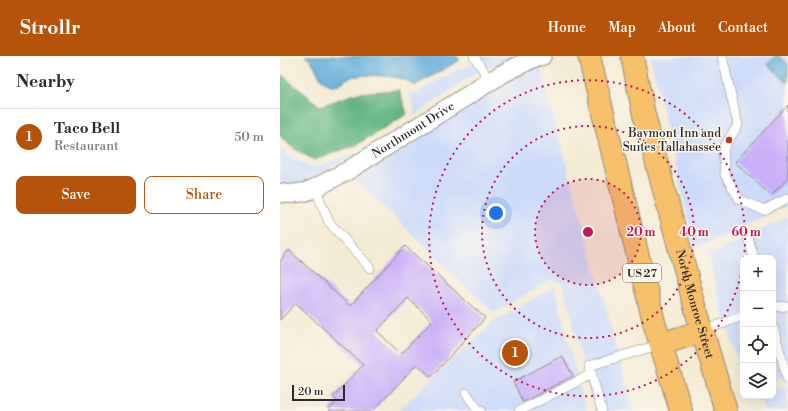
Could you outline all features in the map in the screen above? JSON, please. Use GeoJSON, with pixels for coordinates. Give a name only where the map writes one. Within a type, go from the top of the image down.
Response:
{"type":"FeatureCollection","features":[{"type":"Feature","properties":{"kind":"highway","name":"US 27"},"geometry":{"type":"LineString","coordinates":[[589,56],[654,322],[681,411]]}},
{"type":"Feature","properties":{"kind":"highway","name":"North Monroe Street"},"geometry":{"type":"LineString","coordinates":[[632,56],[644,115],[694,303],[726,411]]}},
{"type":"Feature","properties":{"kind":"highway"},"geometry":{"type":"LineString","coordinates":[[660,344],[702,331]]}},
{"type":"Feature","properties":{"kind":"street","name":"Northmont Drive"},"geometry":{"type":"LineString","coordinates":[[280,193],[290,194],[305,192],[315,188],[347,171],[502,74],[534,58],[542,56]]}},
{"type":"Feature","properties":{"kind":"lane"},"geometry":{"type":"LineString","coordinates":[[474,56],[490,81]]}},
{"type":"Feature","properties":{"kind":"lane"},"geometry":{"type":"LineString","coordinates":[[722,56],[738,125],[723,149],[725,175],[740,200],[764,210],[788,198]]}},
{"type":"Feature","properties":{"kind":"lane"},"geometry":{"type":"LineString","coordinates":[[315,188],[329,222],[370,268]]}},
{"type":"Feature","properties":{"kind":"lane"},"geometry":{"type":"LineString","coordinates":[[748,237],[753,255]]}},
{"type":"Feature","properties":{"kind":"lane"},"geometry":{"type":"LineString","coordinates":[[776,307],[788,306]]}},
{"type":"Feature","properties":{"kind":"lane"},"geometry":{"type":"LineString","coordinates":[[702,331],[740,317]]}},
{"type":"Feature","properties":{"kind":"lane"},"geometry":{"type":"LineString","coordinates":[[773,327],[788,381]]}},
{"type":"Feature","properties":{"kind":"lane"},"geometry":{"type":"LineString","coordinates":[[602,411],[589,366],[660,344]]}},
{"type":"Feature","properties":{"kind":"lane"},"geometry":{"type":"LineString","coordinates":[[518,411],[592,374]]}},
{"type":"Feature","properties":{"kind":"lane"},"geometry":{"type":"LineString","coordinates":[[466,393],[481,411]]}},
{"type":"Feature","properties":{"kind":"shaded area"},"geometry":{"type":"Polygon","coordinates":[[[483,56],[518,56],[502,64],[482,69],[411,118],[415,111],[409,93],[417,93],[460,68],[465,69],[483,56]]]}},
{"type":"Feature","properties":{"kind":"shaded area","name":"Baymont Inn and Suites Tallahassee"},"geometry":{"type":"Polygon","coordinates":[[[650,56],[788,56],[788,205],[695,249],[650,56]]]}},
{"type":"Feature","properties":{"kind":"shaded area"},"geometry":{"type":"Polygon","coordinates":[[[540,66],[634,411],[596,411],[590,395],[563,283],[552,279],[494,313],[354,178],[352,178],[506,82],[535,67],[540,66]]]}},
{"type":"Feature","properties":{"kind":"shaded area"},"geometry":{"type":"Polygon","coordinates":[[[280,148],[287,155],[310,167],[316,167],[350,155],[353,157],[304,182],[291,185],[280,184],[280,148]]]}},
{"type":"Feature","properties":{"kind":"shaded area"},"geometry":{"type":"Polygon","coordinates":[[[788,217],[788,377],[776,380],[776,255],[740,255],[740,367],[720,302],[707,251],[710,250],[716,252],[788,217]]]}},
{"type":"Feature","properties":{"kind":"shaded area"},"geometry":{"type":"Polygon","coordinates":[[[555,286],[582,398],[587,411],[398,411],[492,323],[555,286]]]}},
{"type":"Feature","properties":{"kind":"shaded area"},"geometry":{"type":"Polygon","coordinates":[[[788,385],[788,411],[764,411],[761,399],[776,399],[776,389],[788,385]]]}},
{"type":"Feature","properties":{"kind":"green space"},"geometry":{"type":"Polygon","coordinates":[[[280,74],[320,106],[358,93],[399,90],[407,114],[356,145],[314,160],[293,148],[280,136],[280,74]]]}},
{"type":"Feature","properties":{"kind":"water"},"geometry":{"type":"Polygon","coordinates":[[[305,56],[457,56],[460,60],[414,86],[409,82],[397,78],[372,75],[351,77],[338,85],[333,85],[326,83],[323,80],[312,62],[305,56]]]}},
{"type":"Feature","properties":{"kind":"water"},"geometry":{"type":"Polygon","coordinates":[[[775,56],[779,56],[788,64],[788,83],[767,64],[775,56]]]}},
{"type":"Feature","properties":{"kind":"building"},"geometry":{"type":"Polygon","coordinates":[[[788,105],[788,178],[771,196],[735,162],[788,105]]]}},
{"type":"Feature","properties":{"kind":"building"},"geometry":{"type":"Polygon","coordinates":[[[405,246],[485,318],[431,377],[417,364],[373,411],[328,411],[337,401],[333,397],[363,365],[296,303],[280,320],[280,261],[289,250],[350,306],[405,246]],[[408,298],[377,331],[401,354],[432,321],[408,298]]]}},
{"type":"Feature","properties":{"kind":"building"},"geometry":{"type":"Polygon","coordinates":[[[562,356],[573,376],[523,402],[513,382],[562,356]]]}},
{"type":"Feature","properties":{"kind":"place","name":"Baymont Inn and Suites Tallahassee"},"geometry":{"type":"Point","coordinates":[729,140]}},
{"type":"Feature","properties":{"kind":"place","name":"Taco Bell"},"geometry":{"type":"Point","coordinates":[515,353]}}]}
